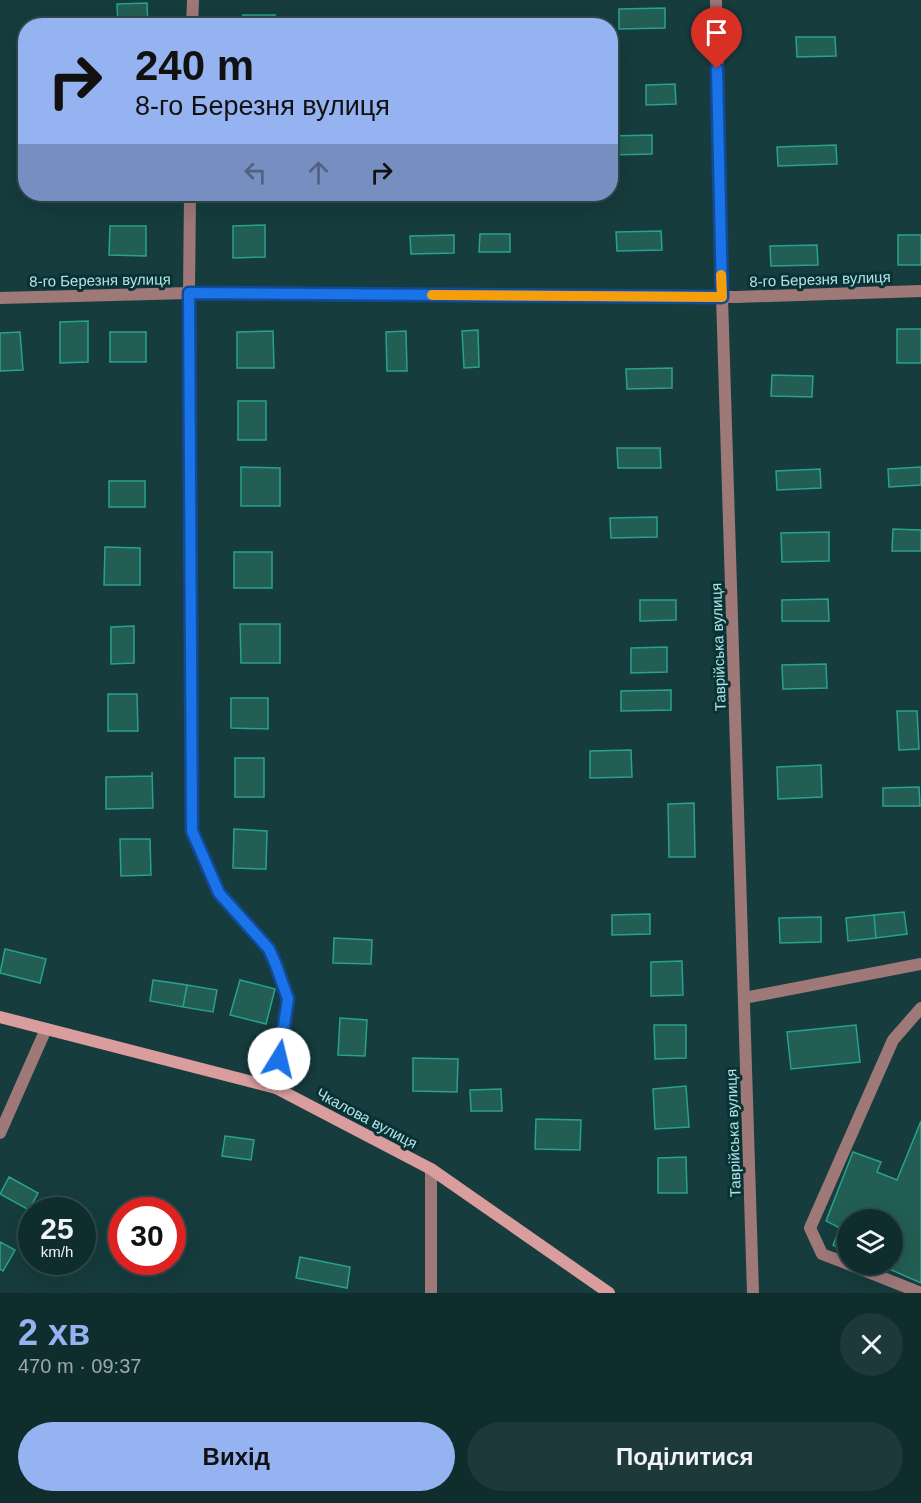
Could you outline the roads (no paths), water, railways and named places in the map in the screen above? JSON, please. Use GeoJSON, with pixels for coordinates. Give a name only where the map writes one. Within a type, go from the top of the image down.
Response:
{"type":"FeatureCollection","features":[{"type":"Feature","properties":{"kind":"main road","name":"Чкалова вулиця"},"geometry":{"type":"LineString","coordinates":[[0,1017],[276,1088],[431,1169],[609,1293]]}},
{"type":"Feature","properties":{"kind":"street"},"geometry":{"type":"LineString","coordinates":[[192,18],[193,0]]}},
{"type":"Feature","properties":{"kind":"street","name":"Таврійська вулиця"},"geometry":{"type":"LineString","coordinates":[[716,0],[722,297],[753,1293]]}},
{"type":"Feature","properties":{"kind":"street"},"geometry":{"type":"LineString","coordinates":[[190,201],[192,831],[219,893],[269,949],[288,999],[276,1088]]}},
{"type":"Feature","properties":{"kind":"street","name":"8-го Березня вулиця"},"geometry":{"type":"LineString","coordinates":[[0,298],[189,293],[722,297],[921,291]]}},
{"type":"Feature","properties":{"kind":"street"},"geometry":{"type":"LineString","coordinates":[[744,998],[921,964]]}},
{"type":"Feature","properties":{"kind":"street"},"geometry":{"type":"LineString","coordinates":[[837,1260],[822,1254],[810,1228],[893,1040],[921,1008]]}},
{"type":"Feature","properties":{"kind":"street"},"geometry":{"type":"LineString","coordinates":[[0,1133],[46,1029]]}},
{"type":"Feature","properties":{"kind":"street"},"geometry":{"type":"LineString","coordinates":[[431,1169],[431,1293]]}},
{"type":"Feature","properties":{"kind":"street"},"geometry":{"type":"LineString","coordinates":[[876,1275],[921,1293]]}}]}
